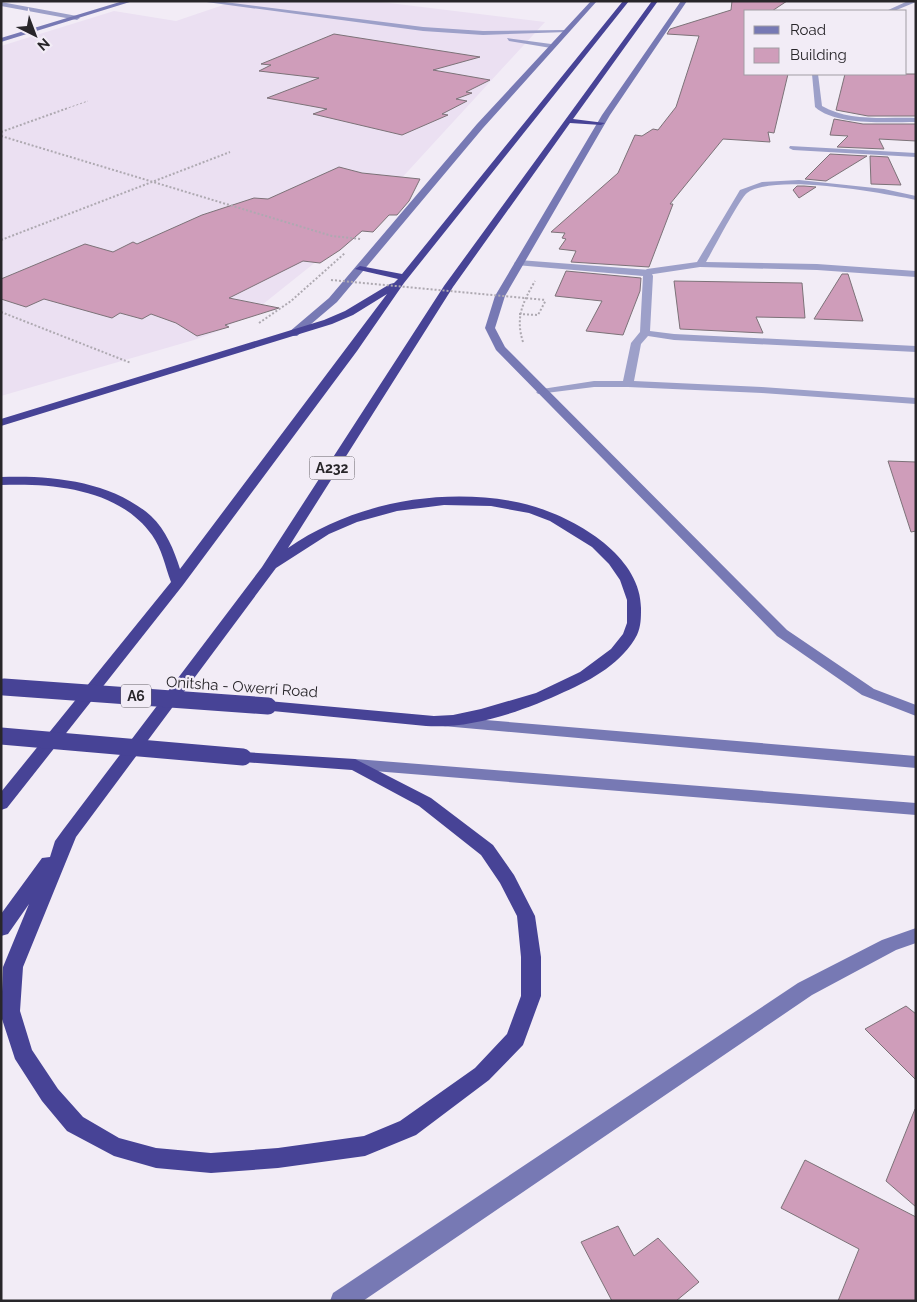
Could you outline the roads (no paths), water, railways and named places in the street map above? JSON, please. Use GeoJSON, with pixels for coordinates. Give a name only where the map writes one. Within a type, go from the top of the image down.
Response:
{"type":"FeatureCollection","features":[{"type":"Feature","properties":{"kind":"highway"},"geometry":{"type":"LineString","coordinates":[[1,804],[178,582],[353,349],[402,279],[626,1]]}},
{"type":"Feature","properties":{"kind":"highway","name":"A232"},"geometry":{"type":"LineString","coordinates":[[1,930],[69,834],[268,569],[449,286],[655,1]]}},
{"type":"Feature","properties":{"kind":"highway"},"geometry":{"type":"LineString","coordinates":[[568,121],[601,123]]}},
{"type":"Feature","properties":{"kind":"highway"},"geometry":{"type":"LineString","coordinates":[[360,269],[402,279]]}},
{"type":"Feature","properties":{"kind":"highway"},"geometry":{"type":"LineString","coordinates":[[1,423],[293,334],[349,313],[402,279]]}},
{"type":"Feature","properties":{"kind":"highway"},"geometry":{"type":"LineString","coordinates":[[1,481],[39,482],[73,486],[100,492],[124,503],[146,518],[159,534],[178,582]]}},
{"type":"Feature","properties":{"kind":"highway","name":"Onitsha - Owerri Road"},"geometry":{"type":"LineString","coordinates":[[3,687],[268,706],[450,722],[517,706],[545,696],[605,663],[623,644],[634,624],[634,603],[628,580],[620,565],[596,544],[571,527],[545,514],[514,505],[485,501],[450,502],[402,507],[332,528],[315,537],[268,569]]}},
{"type":"Feature","properties":{"kind":"highway"},"geometry":{"type":"LineString","coordinates":[[1,736],[355,765],[425,802],[487,850],[508,880],[526,916],[532,957],[530,996],[516,1039],[482,1074],[449,1100],[408,1128],[365,1146],[278,1158],[211,1163],[156,1158],[114,1146],[75,1124],[50,1095],[22,1053],[10,1011],[13,967],[26,932],[69,834]]}},
{"type":"Feature","properties":{"kind":"main road"},"geometry":{"type":"LineString","coordinates":[[293,334],[333,300],[480,126],[594,1]]}},
{"type":"Feature","properties":{"kind":"main road"},"geometry":{"type":"LineString","coordinates":[[684,1],[601,123],[500,296],[490,328],[500,348],[542,392],[782,633],[868,692],[916,711]]}},
{"type":"Feature","properties":{"kind":"main road"},"geometry":{"type":"LineString","coordinates":[[1,40],[125,2]]}},
{"type":"Feature","properties":{"kind":"main road"},"geometry":{"type":"LineString","coordinates":[[450,722],[916,762]]}},
{"type":"Feature","properties":{"kind":"main road"},"geometry":{"type":"LineString","coordinates":[[355,765],[916,809]]}},
{"type":"Feature","properties":{"kind":"main road"},"geometry":{"type":"LineString","coordinates":[[342,1301],[805,989],[889,945],[916,935]]}},
{"type":"Feature","properties":{"kind":"street"},"geometry":{"type":"LineString","coordinates":[[202,1],[350,22],[483,33],[564,32]]}},
{"type":"Feature","properties":{"kind":"street"},"geometry":{"type":"LineString","coordinates":[[891,10],[914,1]]}},
{"type":"Feature","properties":{"kind":"street"},"geometry":{"type":"LineString","coordinates":[[1,4],[77,18]]}},
{"type":"Feature","properties":{"kind":"street"},"geometry":{"type":"LineString","coordinates":[[10,13],[27,8]]}},
{"type":"Feature","properties":{"kind":"street"},"geometry":{"type":"LineString","coordinates":[[483,33],[552,46]]}},
{"type":"Feature","properties":{"kind":"street"},"geometry":{"type":"LineString","coordinates":[[815,75],[819,107],[825,113],[842,116],[916,120]]}},
{"type":"Feature","properties":{"kind":"street"},"geometry":{"type":"LineString","coordinates":[[793,148],[916,155]]}},
{"type":"Feature","properties":{"kind":"street"},"geometry":{"type":"LineString","coordinates":[[519,263],[647,272],[645,333],[636,343],[628,384]]}},
{"type":"Feature","properties":{"kind":"street"},"geometry":{"type":"LineString","coordinates":[[645,333],[674,337],[916,349]]}},
{"type":"Feature","properties":{"kind":"street"},"geometry":{"type":"LineString","coordinates":[[542,392],[594,384],[628,384],[762,390],[916,401]]}},
{"type":"Feature","properties":{"kind":"lane"},"geometry":{"type":"LineString","coordinates":[[700,264],[743,192],[762,184],[799,182],[884,191],[916,198]]}},
{"type":"Feature","properties":{"kind":"lane"},"geometry":{"type":"LineString","coordinates":[[647,272],[700,264],[818,267],[916,274]]}}]}
